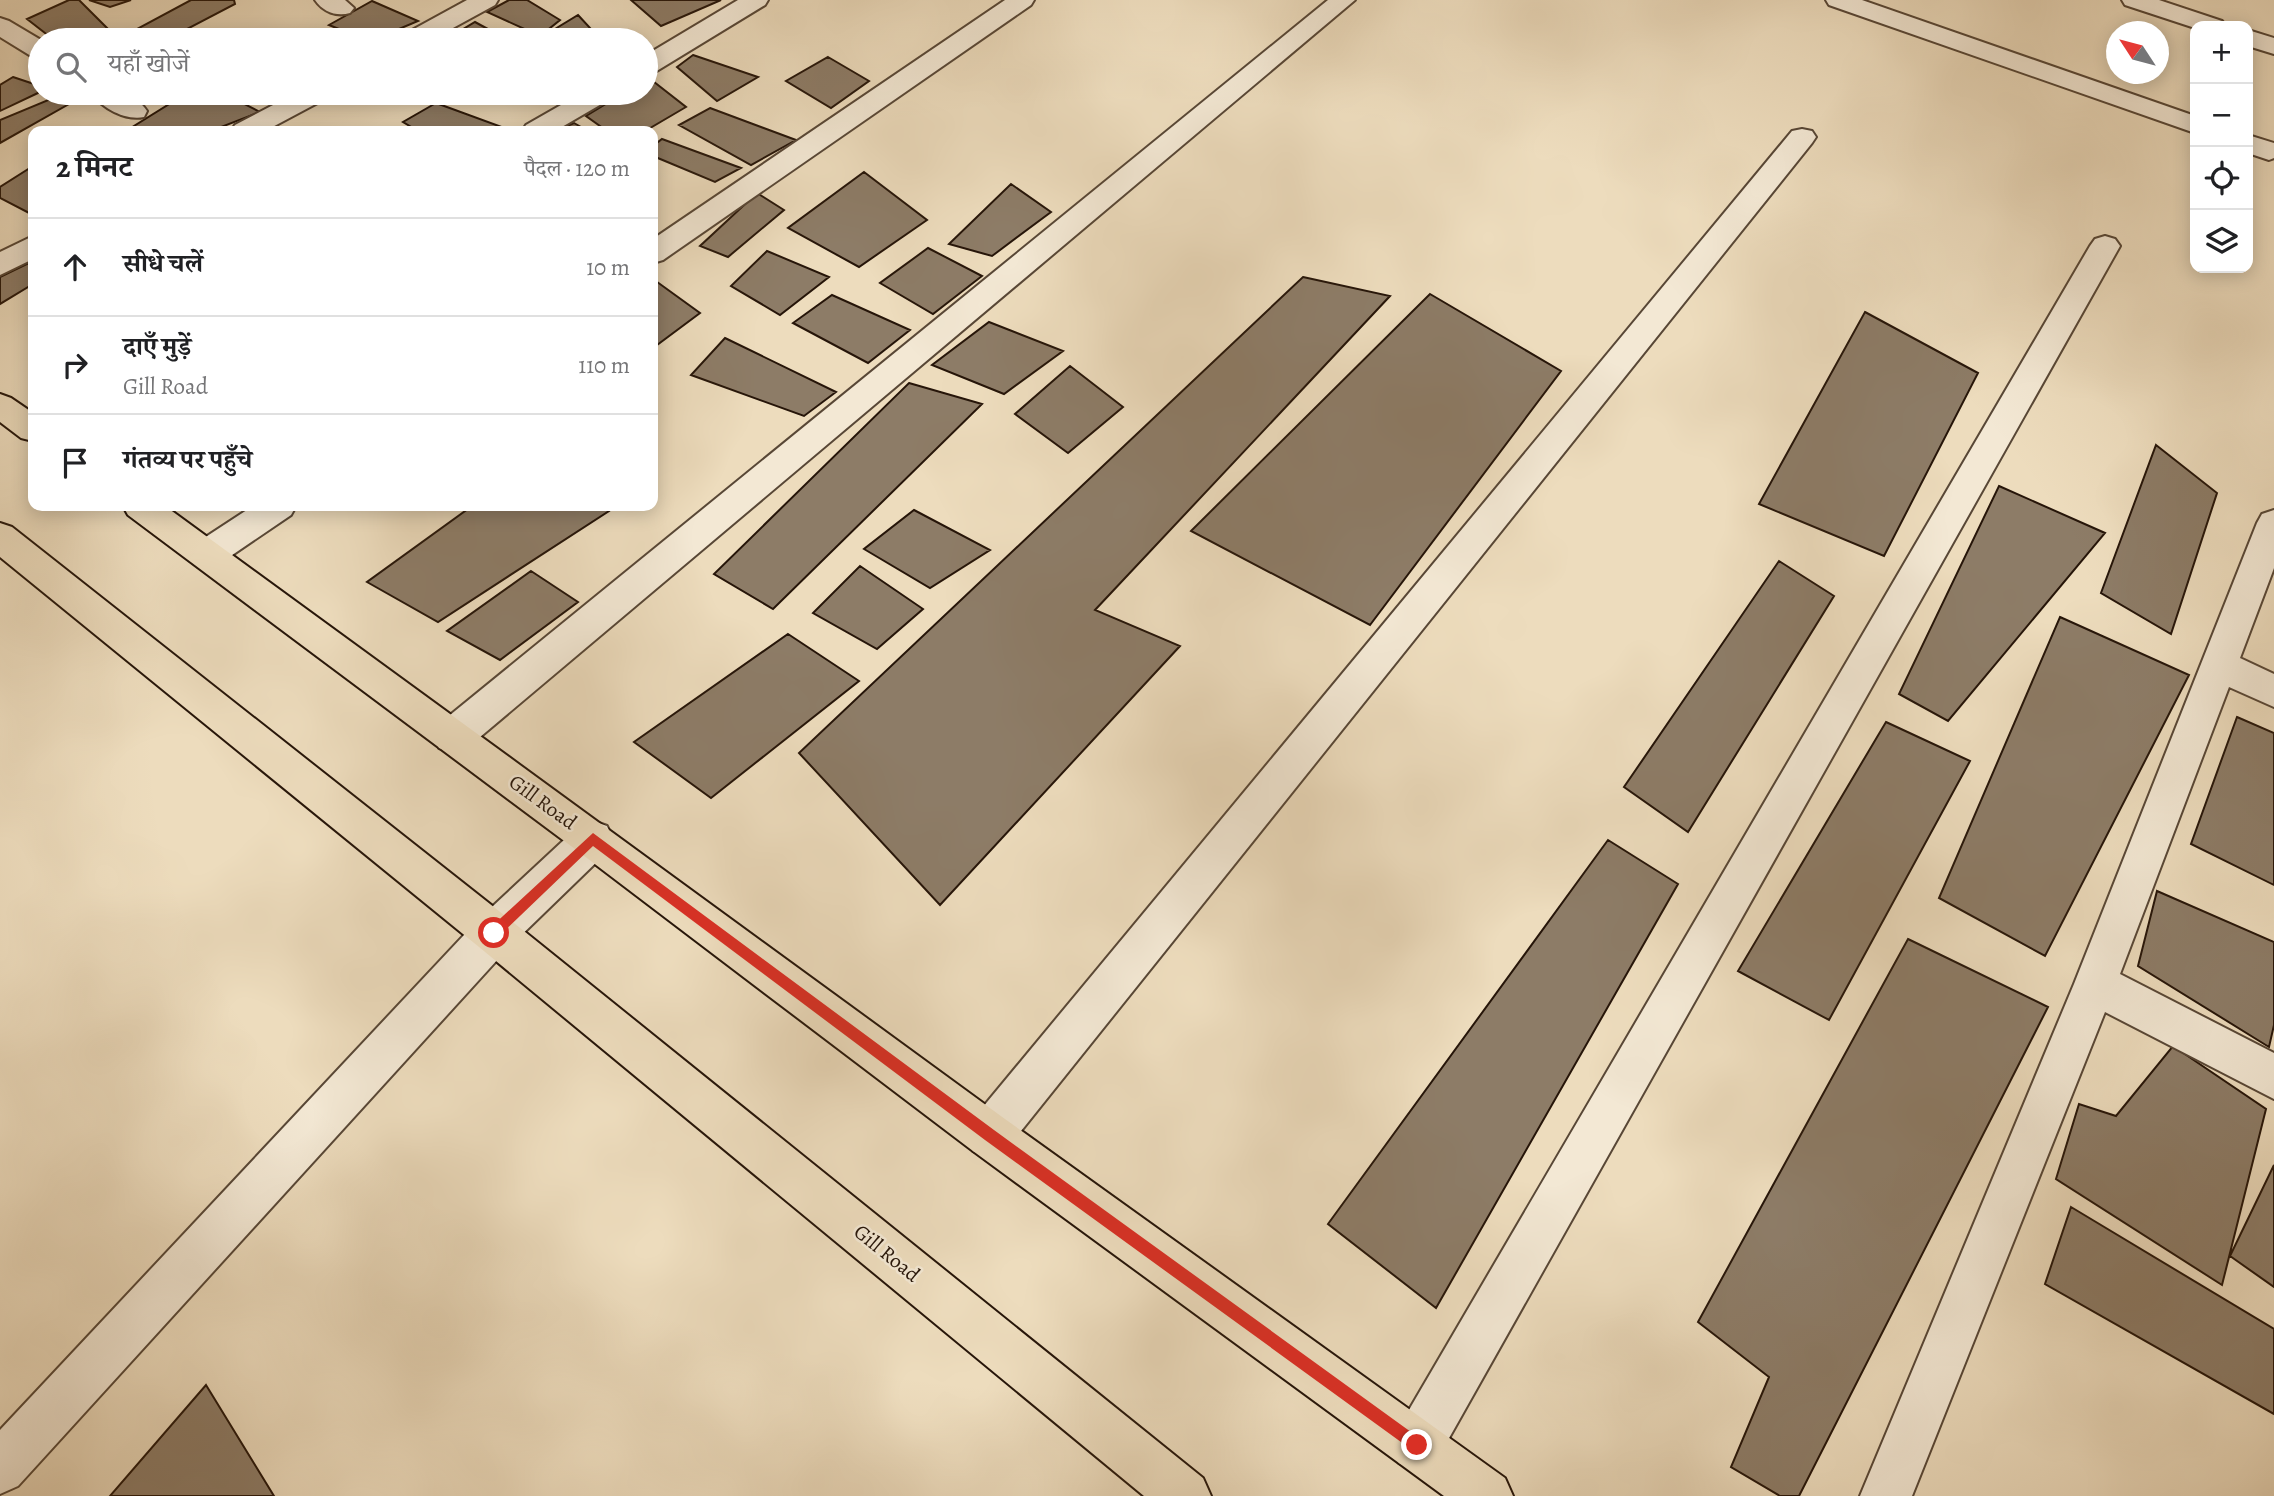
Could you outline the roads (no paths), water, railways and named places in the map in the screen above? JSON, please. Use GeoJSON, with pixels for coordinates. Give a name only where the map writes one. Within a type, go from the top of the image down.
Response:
{"type":"FeatureCollection","features":[{"type":"Feature","properties":{"kind":"main road"},"geometry":{"type":"LineString","coordinates":[[0,406],[28,426]]}},
{"type":"Feature","properties":{"kind":"main road","name":"Gill Road"},"geometry":{"type":"LineString","coordinates":[[146,511],[593,839],[989,1135],[1488,1496]]}},
{"type":"Feature","properties":{"kind":"main road","name":"Gill Road"},"geometry":{"type":"LineString","coordinates":[[0,537],[494,933],[1185,1496]]}},
{"type":"Feature","properties":{"kind":"street"},"geometry":{"type":"LineString","coordinates":[[434,28],[486,0]]}},
{"type":"Feature","properties":{"kind":"street"},"geometry":{"type":"LineString","coordinates":[[658,59],[756,0]]}},
{"type":"Feature","properties":{"kind":"street"},"geometry":{"type":"LineString","coordinates":[[453,736],[1343,0]]}},
{"type":"Feature","properties":{"kind":"street"},"geometry":{"type":"LineString","coordinates":[[1838,0],[2190,123]]}},
{"type":"Feature","properties":{"kind":"street"},"geometry":{"type":"LineString","coordinates":[[2134,0],[2198,21]]}},
{"type":"Feature","properties":{"kind":"street"},"geometry":{"type":"LineString","coordinates":[[658,249],[1000,7]]}},
{"type":"Feature","properties":{"kind":"street"},"geometry":{"type":"LineString","coordinates":[[2,12],[28,39]]}},
{"type":"Feature","properties":{"kind":"street"},"geometry":{"type":"LineString","coordinates":[[2253,40],[2274,46]]}},
{"type":"Feature","properties":{"kind":"street"},"geometry":{"type":"LineString","coordinates":[[125,105],[134,111]]}},
{"type":"Feature","properties":{"kind":"street"},"geometry":{"type":"LineString","coordinates":[[254,126],[294,105]]}},
{"type":"Feature","properties":{"kind":"street"},"geometry":{"type":"LineString","coordinates":[[545,126],[580,105]]}},
{"type":"Feature","properties":{"kind":"street"},"geometry":{"type":"LineString","coordinates":[[989,1135],[1802,137]]}},
{"type":"Feature","properties":{"kind":"street"},"geometry":{"type":"LineString","coordinates":[[1417,1445],[2105,246]]}},
{"type":"Feature","properties":{"kind":"street"},"geometry":{"type":"LineString","coordinates":[[0,265],[28,249]]}},
{"type":"Feature","properties":{"kind":"street"},"geometry":{"type":"LineString","coordinates":[[207,554],[272,511]]}},
{"type":"Feature","properties":{"kind":"street"},"geometry":{"type":"LineString","coordinates":[[1886,1496],[2095,984],[2274,523]]}},
{"type":"Feature","properties":{"kind":"street"},"geometry":{"type":"LineString","coordinates":[[2218,665],[2274,691]]}},
{"type":"Feature","properties":{"kind":"street"},"geometry":{"type":"LineString","coordinates":[[0,1468],[494,933],[593,839]]}},
{"type":"Feature","properties":{"kind":"street"},"geometry":{"type":"LineString","coordinates":[[2095,984],[2274,1077]]}}]}
